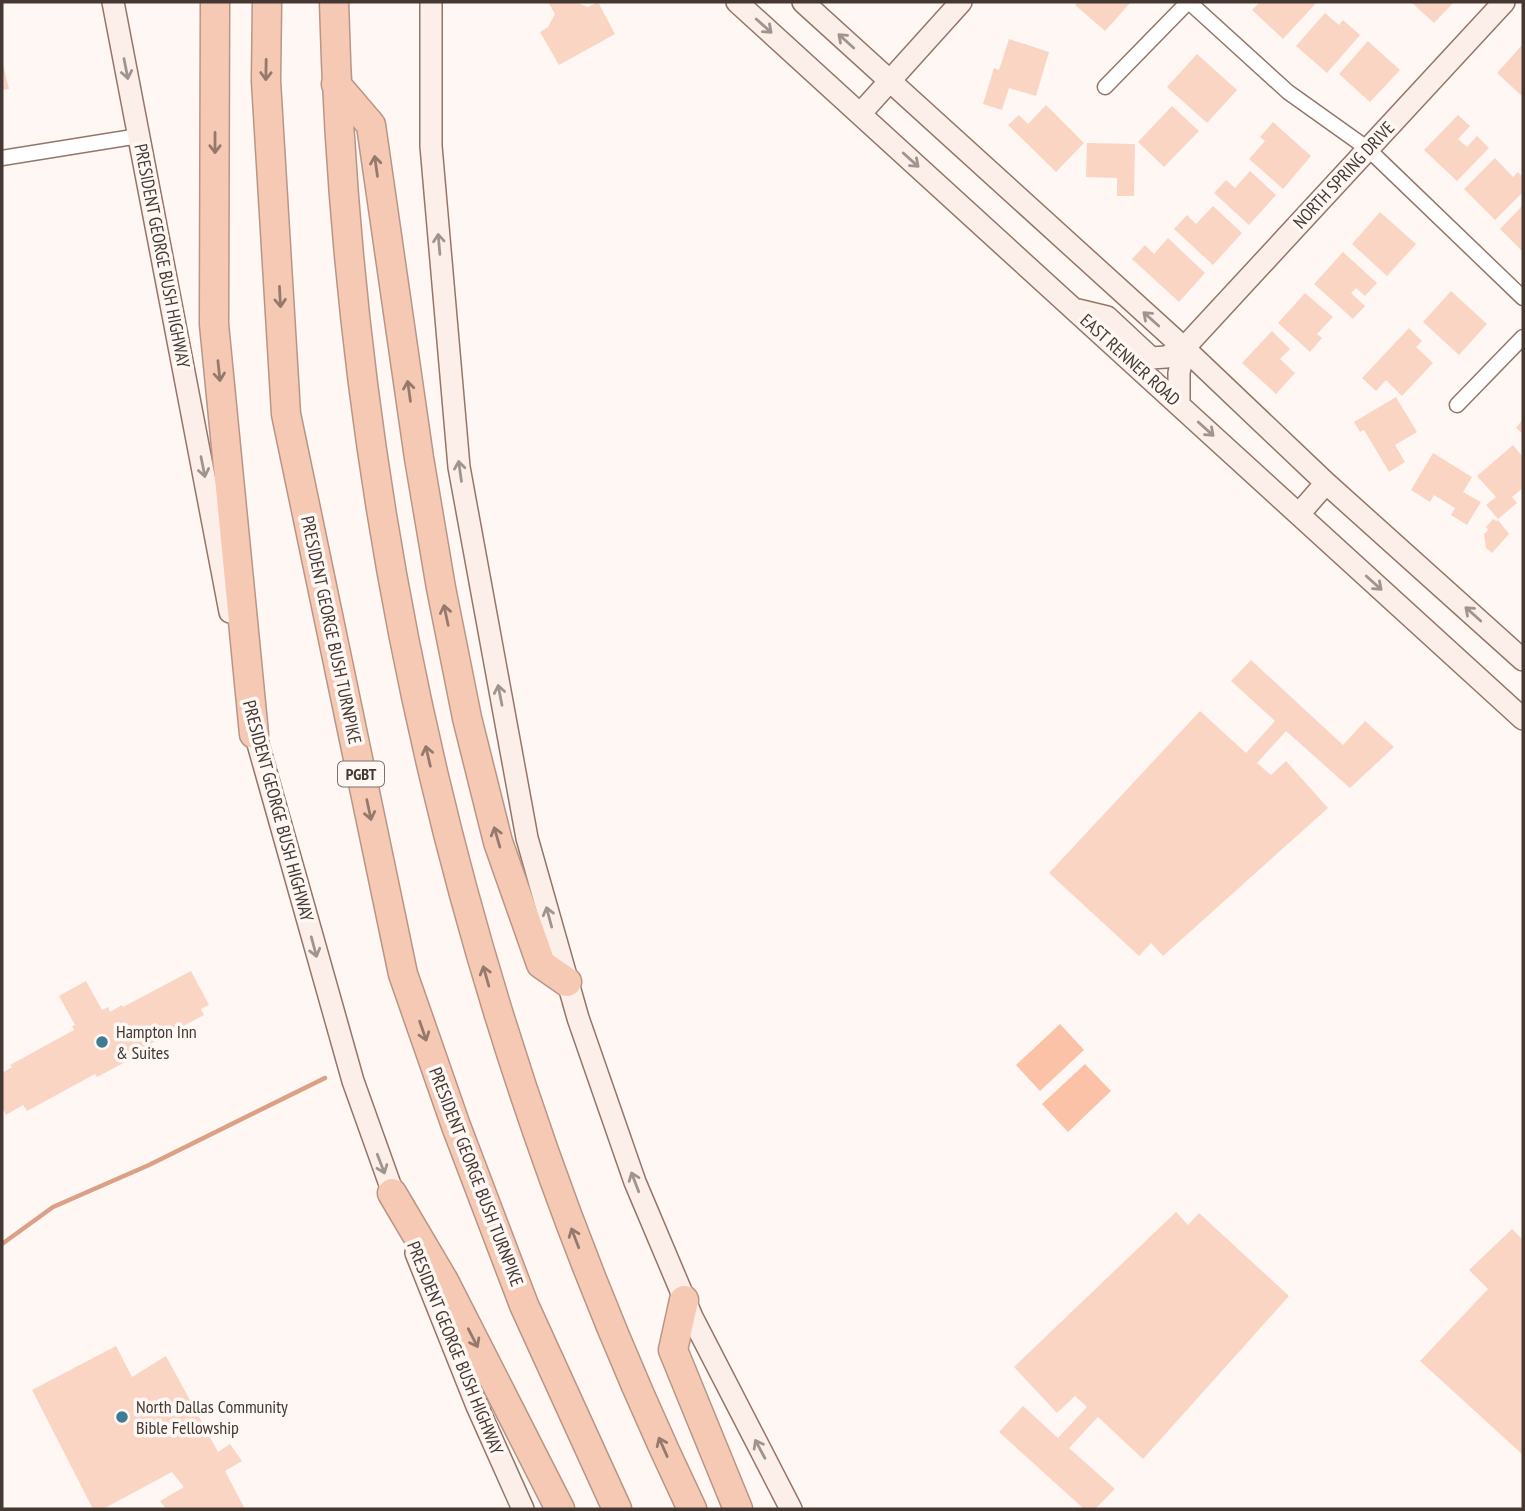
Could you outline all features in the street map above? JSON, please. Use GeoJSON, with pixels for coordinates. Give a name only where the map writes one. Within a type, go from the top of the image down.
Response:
{"type":"FeatureCollection","features":[{"type":"Feature","properties":{"kind":"highway"},"geometry":{"type":"LineString","coordinates":[[215,2],[214,324],[254,734]]}},
{"type":"Feature","properties":{"kind":"highway","name":"PRESIDENT GEORGE BUSH TURNPIKE"},"geometry":{"type":"LineString","coordinates":[[267,2],[266,80],[286,414],[403,974],[456,1126],[524,1305],[617,1509]]}},
{"type":"Feature","properties":{"kind":"highway"},"geometry":{"type":"LineString","coordinates":[[334,2],[336,84],[350,283],[373,469],[403,642],[442,813],[488,982],[550,1171],[605,1313],[692,1509]]}},
{"type":"Feature","properties":{"kind":"highway"},"geometry":{"type":"LineString","coordinates":[[336,84],[370,125],[441,587],[467,718],[498,842],[541,964],[567,982]]}},
{"type":"Feature","properties":{"kind":"highway"},"geometry":{"type":"LineString","coordinates":[[392,1193],[444,1281],[560,1509]]}},
{"type":"Feature","properties":{"kind":"highway"},"geometry":{"type":"LineString","coordinates":[[684,1300],[673,1350],[738,1509]]}},
{"type":"Feature","properties":{"kind":"main road","name":"PRESIDENT GEORGE BUSH HIGHWAY"},"geometry":{"type":"LineString","coordinates":[[113,2],[254,734],[353,1081],[392,1193],[477,1406],[523,1509]]}},
{"type":"Feature","properties":{"kind":"main road"},"geometry":{"type":"LineString","coordinates":[[431,2],[431,146],[459,467],[527,838],[567,982],[621,1146],[684,1300],[791,1509]]}},
{"type":"Feature","properties":{"kind":"main road","name":"EAST RENNER ROAD"},"geometry":{"type":"LineString","coordinates":[[737,2],[1523,719]]}},
{"type":"Feature","properties":{"kind":"main road"},"geometry":{"type":"LineString","coordinates":[[803,2],[1184,348],[1326,483],[1523,660]]}},
{"type":"Feature","properties":{"kind":"main road"},"geometry":{"type":"LineString","coordinates":[[860,114],[961,2]]}},
{"type":"Feature","properties":{"kind":"main road","name":"NORTH SPRING DRIVE"},"geometry":{"type":"LineString","coordinates":[[1184,348],[1504,2]]}},
{"type":"Feature","properties":{"kind":"main road"},"geometry":{"type":"LineString","coordinates":[[1074,309],[1107,317],[1151,358],[1166,357],[1184,348]]}},
{"type":"Feature","properties":{"kind":"main road"},"geometry":{"type":"LineString","coordinates":[[1179,405],[1179,373],[1184,348]]}},
{"type":"Feature","properties":{"kind":"main road"},"geometry":{"type":"LineString","coordinates":[[1299,514],[1326,483]]}},
{"type":"Feature","properties":{"kind":"street"},"geometry":{"type":"LineString","coordinates":[[1105,87],[1188,2],[1288,92],[1368,149],[1523,298]]}},
{"type":"Feature","properties":{"kind":"street"},"geometry":{"type":"LineString","coordinates":[[2,158],[139,136]]}},
{"type":"Feature","properties":{"kind":"street"},"geometry":{"type":"LineString","coordinates":[[1457,405],[1523,337]]}},
{"type":"Feature","properties":{"kind":"shaded area"},"geometry":{"type":"Polygon","coordinates":[[[1060,1024],[1084,1050],[1040,1091],[1016,1065],[1060,1024]]]}},
{"type":"Feature","properties":{"kind":"shaded area"},"geometry":{"type":"Polygon","coordinates":[[[1085,1064],[1111,1091],[1068,1132],[1042,1104],[1085,1064]]]}},
{"type":"Feature","properties":{"kind":"building"},"geometry":{"type":"Polygon","coordinates":[[[548,2],[575,2],[588,7],[598,2],[615,34],[559,65],[540,32],[548,27],[555,14],[548,2]]]}},
{"type":"Feature","properties":{"kind":"building"},"geometry":{"type":"Polygon","coordinates":[[[1078,2],[1131,2],[1105,31],[1075,5],[1078,2]]]}},
{"type":"Feature","properties":{"kind":"building"},"geometry":{"type":"Polygon","coordinates":[[[1260,2],[1317,2],[1283,39],[1252,10],[1260,2]]]}},
{"type":"Feature","properties":{"kind":"building"},"geometry":{"type":"Polygon","coordinates":[[[1411,2],[1454,2],[1434,23],[1411,2]]]}},
{"type":"Feature","properties":{"kind":"building"},"geometry":{"type":"Polygon","coordinates":[[[1325,13],[1339,25],[1343,20],[1360,35],[1327,73],[1296,46],[1325,13]]]}},
{"type":"Feature","properties":{"kind":"building"},"geometry":{"type":"Polygon","coordinates":[[[1009,39],[1049,52],[1036,96],[1009,88],[1002,110],[983,104],[994,68],[999,70],[1009,39]]]}},
{"type":"Feature","properties":{"kind":"building"},"geometry":{"type":"Polygon","coordinates":[[[1368,41],[1400,70],[1370,102],[1339,74],[1368,41]]]}},
{"type":"Feature","properties":{"kind":"building"},"geometry":{"type":"Polygon","coordinates":[[[1523,46],[1523,97],[1497,73],[1523,46]]]}},
{"type":"Feature","properties":{"kind":"building"},"geometry":{"type":"Polygon","coordinates":[[[1197,54],[1237,90],[1207,123],[1167,87],[1197,54]]]}},
{"type":"Feature","properties":{"kind":"building"},"geometry":{"type":"Polygon","coordinates":[[[2,60],[9,89],[2,90],[2,60]]]}},
{"type":"Feature","properties":{"kind":"building"},"geometry":{"type":"Polygon","coordinates":[[[1046,105],[1084,143],[1056,172],[1008,125],[1019,115],[1028,124],[1046,105]]]}},
{"type":"Feature","properties":{"kind":"building"},"geometry":{"type":"Polygon","coordinates":[[[1172,106],[1199,131],[1164,167],[1138,142],[1172,106]]]}},
{"type":"Feature","properties":{"kind":"building"},"geometry":{"type":"Polygon","coordinates":[[[1458,115],[1470,126],[1458,139],[1467,147],[1477,136],[1489,148],[1457,181],[1424,150],[1458,115]]]}},
{"type":"Feature","properties":{"kind":"building"},"geometry":{"type":"Polygon","coordinates":[[[1273,122],[1311,156],[1283,189],[1249,159],[1265,141],[1260,137],[1273,122]]]}},
{"type":"Feature","properties":{"kind":"building"},"geometry":{"type":"Polygon","coordinates":[[[1087,143],[1135,144],[1134,196],[1117,196],[1117,178],[1086,177],[1087,143]]]}},
{"type":"Feature","properties":{"kind":"building"},"geometry":{"type":"Polygon","coordinates":[[[1495,158],[1513,177],[1518,172],[1523,178],[1523,192],[1495,220],[1464,189],[1495,158]]]}},
{"type":"Feature","properties":{"kind":"building"},"geometry":{"type":"Polygon","coordinates":[[[1250,171],[1276,195],[1249,225],[1214,193],[1226,180],[1235,188],[1250,171]]]}},
{"type":"Feature","properties":{"kind":"building"},"geometry":{"type":"Polygon","coordinates":[[[1523,205],[1523,252],[1500,229],[1523,205]]]}},
{"type":"Feature","properties":{"kind":"building"},"geometry":{"type":"Polygon","coordinates":[[[1213,206],[1242,233],[1213,265],[1174,229],[1187,215],[1196,224],[1213,206]]]}},
{"type":"Feature","properties":{"kind":"building"},"geometry":{"type":"Polygon","coordinates":[[[1380,212],[1416,244],[1387,276],[1352,244],[1380,212]]]}},
{"type":"Feature","properties":{"kind":"building"},"geometry":{"type":"Polygon","coordinates":[[[1168,238],[1205,273],[1179,302],[1132,259],[1145,245],[1154,254],[1168,238]]]}},
{"type":"Feature","properties":{"kind":"building"},"geometry":{"type":"Polygon","coordinates":[[[1343,252],[1377,283],[1365,296],[1356,288],[1351,293],[1365,306],[1353,319],[1314,284],[1343,252]]]}},
{"type":"Feature","properties":{"kind":"building"},"geometry":{"type":"Polygon","coordinates":[[[1451,291],[1487,324],[1459,355],[1423,322],[1451,291]]]}},
{"type":"Feature","properties":{"kind":"building"},"geometry":{"type":"Polygon","coordinates":[[[1305,293],[1333,317],[1317,334],[1322,338],[1310,352],[1278,323],[1305,293]]]}},
{"type":"Feature","properties":{"kind":"building"},"geometry":{"type":"Polygon","coordinates":[[[1409,328],[1422,341],[1416,347],[1433,363],[1402,396],[1386,380],[1376,391],[1362,378],[1409,328]]]}},
{"type":"Feature","properties":{"kind":"building"},"geometry":{"type":"Polygon","coordinates":[[[1272,331],[1290,349],[1280,359],[1295,373],[1276,394],[1242,363],[1272,331]]]}},
{"type":"Feature","properties":{"kind":"building"},"geometry":{"type":"Polygon","coordinates":[[[1396,397],[1417,432],[1395,445],[1405,462],[1389,472],[1364,430],[1360,432],[1354,422],[1396,397]]]}},
{"type":"Feature","properties":{"kind":"building"},"geometry":{"type":"Polygon","coordinates":[[[1523,419],[1523,434],[1516,428],[1523,419]]]}},
{"type":"Feature","properties":{"kind":"building"},"geometry":{"type":"Polygon","coordinates":[[[1513,445],[1523,457],[1523,488],[1512,497],[1517,503],[1498,519],[1486,505],[1496,497],[1477,476],[1513,445]]]}},
{"type":"Feature","properties":{"kind":"building"},"geometry":{"type":"Polygon","coordinates":[[[1433,453],[1472,477],[1463,492],[1481,502],[1467,525],[1451,515],[1455,508],[1434,495],[1430,502],[1411,490],[1433,453]]]}},
{"type":"Feature","properties":{"kind":"building"},"geometry":{"type":"Polygon","coordinates":[[[1493,519],[1498,520],[1509,534],[1492,553],[1486,548],[1484,534],[1493,519]]]}},
{"type":"Feature","properties":{"kind":"building"},"geometry":{"type":"Polygon","coordinates":[[[1251,660],[1343,745],[1365,721],[1394,747],[1350,788],[1286,731],[1257,763],[1271,775],[1286,761],[1328,808],[1163,956],[1151,943],[1139,956],[1049,873],[1200,711],[1246,753],[1275,721],[1231,681],[1251,660]]]}},
{"type":"Feature","properties":{"kind":"building","name":"Hampton Inn & Suites"},"geometry":{"type":"Polygon","coordinates":[[[191,971],[209,1005],[201,1009],[204,1015],[131,1054],[133,1058],[97,1077],[95,1074],[27,1111],[23,1105],[6,1115],[2,1107],[2,1073],[12,1067],[10,1065],[74,1030],[72,1026],[75,1025],[59,996],[86,981],[102,1010],[108,1007],[110,1012],[191,971]]]}},
{"type":"Feature","properties":{"kind":"building"},"geometry":{"type":"Polygon","coordinates":[[[1176,1212],[1188,1225],[1199,1213],[1289,1296],[1143,1459],[1098,1417],[1069,1448],[1115,1489],[1095,1509],[1084,1509],[999,1432],[1023,1406],[1058,1438],[1087,1407],[1075,1396],[1057,1413],[1014,1367],[1176,1212]]]}},
{"type":"Feature","properties":{"kind":"building"},"geometry":{"type":"Polygon","coordinates":[[[1512,1229],[1523,1240],[1523,1455],[1420,1361],[1488,1289],[1469,1270],[1512,1229]]]}},
{"type":"Feature","properties":{"kind":"building","name":"North Dallas Community Bible Fellowship"},"geometry":{"type":"Polygon","coordinates":[[[116,1346],[132,1377],[166,1356],[218,1452],[230,1444],[242,1461],[225,1471],[245,1509],[166,1509],[160,1501],[184,1487],[172,1472],[103,1509],[93,1509],[32,1390],[116,1346]]]}},
{"type":"Feature","properties":{"kind":"waterway"},"geometry":{"type":"LineString","coordinates":[[2,1244],[53,1207],[149,1165],[325,1078]]}},
{"type":"Feature","properties":{"kind":"place","name":"Hampton Inn & Suites"},"geometry":{"type":"Point","coordinates":[102,1042]}},
{"type":"Feature","properties":{"kind":"place","name":"North Dallas Community Bible Fellowship"},"geometry":{"type":"Point","coordinates":[122,1417]}}]}
